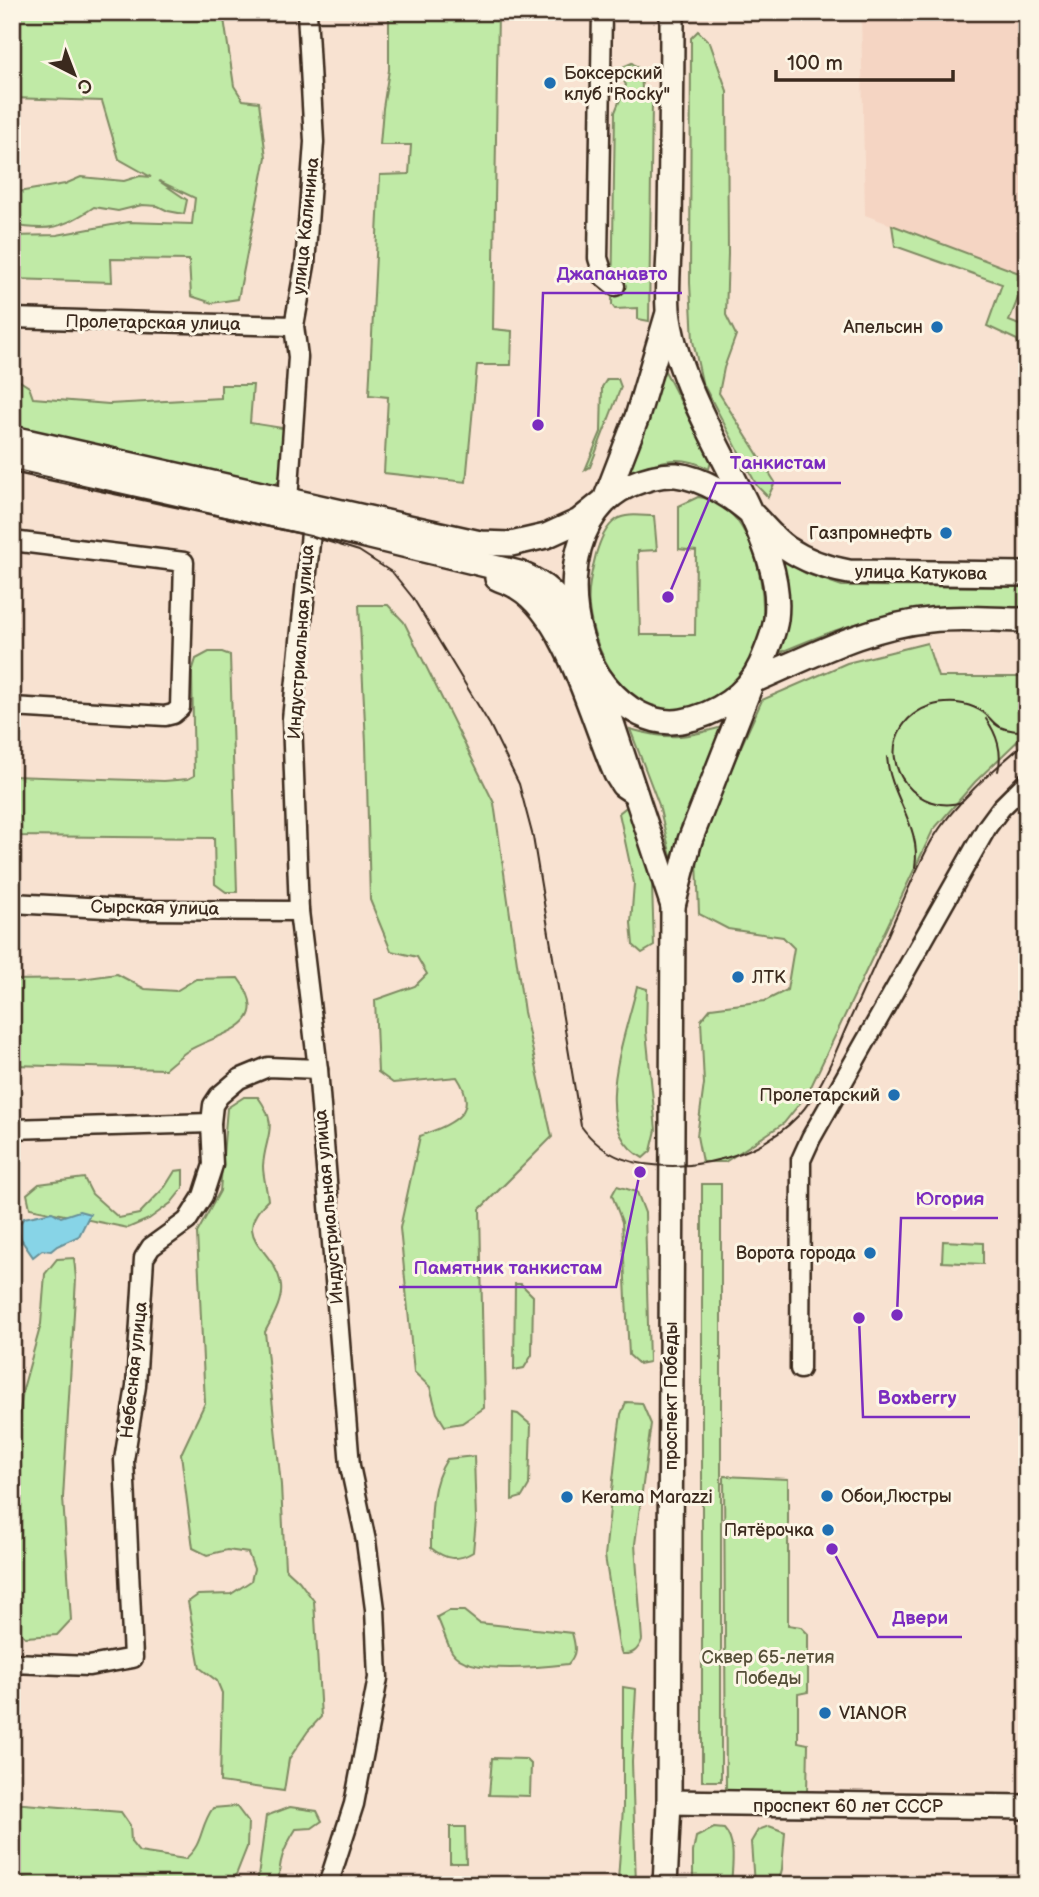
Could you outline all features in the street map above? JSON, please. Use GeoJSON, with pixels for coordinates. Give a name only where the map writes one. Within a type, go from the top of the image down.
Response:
{"type":"FeatureCollection","features":[{"type":"Feature","properties":{"kind":"main road"},"geometry":{"type":"LineString","coordinates":[[672,12],[668,310],[679,365],[766,548],[777,595],[776,621],[769,643],[691,840],[673,906]]}},
{"type":"Feature","properties":{"kind":"main road"},"geometry":{"type":"LineString","coordinates":[[582,641],[573,591],[574,567],[580,544],[605,500],[637,417],[668,310]]}},
{"type":"Feature","properties":{"kind":"main road"},"geometry":{"type":"LineString","coordinates":[[12,438],[288,491],[496,545],[545,536],[579,521],[624,488],[639,481],[675,475],[695,479],[712,487],[750,513]]}},
{"type":"Feature","properties":{"kind":"main road"},"geometry":{"type":"LineString","coordinates":[[12,459],[312,523],[519,573],[543,584],[563,604],[596,674],[673,906]]}},
{"type":"Feature","properties":{"kind":"main road","name":"улица Катукова"},"geometry":{"type":"LineString","coordinates":[[750,513],[787,548],[828,568],[849,572],[1027,574]]}},
{"type":"Feature","properties":{"kind":"main road"},"geometry":{"type":"LineString","coordinates":[[424,552],[426,558],[433,562],[495,577],[517,587],[533,600],[555,627],[616,775],[635,793]]}},
{"type":"Feature","properties":{"kind":"main road"},"geometry":{"type":"LineString","coordinates":[[596,674],[614,696],[631,709],[650,719],[673,722],[691,719],[729,702],[752,681],[823,651],[899,625],[932,620],[1027,620]]}},
{"type":"Feature","properties":{"kind":"main road","name":"проспект Победы"},"geometry":{"type":"LineString","coordinates":[[665,1885],[668,1802],[673,906]]}},
{"type":"Feature","properties":{"kind":"main road","name":"проспект 60 лет СССР"},"geometry":{"type":"LineString","coordinates":[[668,1802],[1027,1807]]}},
{"type":"Feature","properties":{"kind":"street","name":"улица Калинина"},"geometry":{"type":"LineString","coordinates":[[288,491],[299,357],[294,326],[305,265],[314,142],[307,12]]}},
{"type":"Feature","properties":{"kind":"street"},"geometry":{"type":"LineString","coordinates":[[602,12],[598,258],[604,277],[615,286]]}},
{"type":"Feature","properties":{"kind":"street","name":"Пролетарская улица"},"geometry":{"type":"LineString","coordinates":[[12,318],[294,326]]}},
{"type":"Feature","properties":{"kind":"street","name":"Индустриальная улица"},"geometry":{"type":"LineString","coordinates":[[312,523],[292,719],[299,911],[318,1069],[350,1466],[366,1541],[378,1678],[354,1804],[328,1885]]}},
{"type":"Feature","properties":{"kind":"street"},"geometry":{"type":"LineString","coordinates":[[12,541],[184,562],[180,708],[173,714],[165,716],[12,707]]}},
{"type":"Feature","properties":{"kind":"street"},"geometry":{"type":"LineString","coordinates":[[800,1369],[801,1160],[914,953],[987,827],[1000,808],[1027,782]]}},
{"type":"Feature","properties":{"kind":"street","name":"Сырская улица"},"geometry":{"type":"LineString","coordinates":[[12,903],[142,910],[299,911]]}},
{"type":"Feature","properties":{"kind":"street","name":"Небесная улица"},"geometry":{"type":"LineString","coordinates":[[12,1663],[89,1666],[133,1658],[124,1460],[136,1386],[144,1258],[150,1247],[187,1221],[203,1196],[213,1165],[211,1123],[213,1105],[219,1096],[239,1079],[268,1067],[318,1069]]}},
{"type":"Feature","properties":{"kind":"street"},"geometry":{"type":"LineString","coordinates":[[12,1129],[211,1123]]}},
{"type":"Feature","properties":{"kind":"shaded area"},"geometry":{"type":"Polygon","coordinates":[[[861,12],[1027,12],[1027,276],[865,215],[861,12]]]}},
{"type":"Feature","properties":{"kind":"green space"},"geometry":{"type":"Polygon","coordinates":[[[12,12],[223,12],[234,86],[243,100],[259,102],[266,157],[238,299],[212,303],[191,296],[189,260],[111,259],[112,282],[12,279],[12,236],[57,235],[128,222],[192,224],[195,198],[159,181],[187,200],[184,214],[158,206],[142,205],[118,211],[94,207],[55,227],[12,225],[12,193],[65,184],[81,177],[124,181],[140,176],[151,177],[119,159],[102,101],[12,98],[12,12]]]}},
{"type":"Feature","properties":{"kind":"green space"},"geometry":{"type":"Polygon","coordinates":[[[389,12],[498,12],[493,329],[512,331],[511,365],[477,365],[466,482],[384,473],[388,397],[369,395],[380,175],[409,174],[411,145],[380,145],[389,70],[389,12]]]}},
{"type":"Feature","properties":{"kind":"green space"},"geometry":{"type":"Polygon","coordinates":[[[698,31],[710,43],[727,91],[726,315],[736,335],[724,368],[719,393],[775,482],[768,497],[757,486],[702,382],[693,341],[690,283],[691,38],[698,31]]]}},
{"type":"Feature","properties":{"kind":"green space"},"geometry":{"type":"Polygon","coordinates":[[[632,63],[641,70],[642,89],[652,102],[649,321],[638,319],[638,308],[615,309],[612,305],[615,112],[626,85],[618,69],[632,63]]]}},
{"type":"Feature","properties":{"kind":"green space"},"geometry":{"type":"Polygon","coordinates":[[[892,225],[1027,276],[1009,321],[1027,328],[1027,354],[1019,350],[1017,340],[987,326],[1002,284],[895,246],[892,225]]]}},
{"type":"Feature","properties":{"kind":"green space"},"geometry":{"type":"Polygon","coordinates":[[[665,371],[711,461],[709,469],[689,461],[670,460],[631,472],[628,469],[661,372],[665,371]]]}},
{"type":"Feature","properties":{"kind":"green space"},"geometry":{"type":"Polygon","coordinates":[[[12,376],[29,387],[33,398],[109,404],[221,398],[221,385],[253,385],[250,423],[289,429],[283,479],[274,484],[12,427],[12,376]]]}},
{"type":"Feature","properties":{"kind":"green space"},"geometry":{"type":"Polygon","coordinates":[[[607,379],[618,379],[621,387],[590,467],[585,470],[601,432],[602,387],[607,379]]]}},
{"type":"Feature","properties":{"kind":"green space"},"geometry":{"type":"Polygon","coordinates":[[[698,497],[715,502],[729,512],[750,543],[761,580],[763,616],[760,633],[747,665],[724,691],[710,701],[694,707],[677,710],[658,708],[641,701],[627,690],[605,660],[597,643],[589,607],[592,573],[601,539],[613,522],[625,516],[654,516],[657,550],[638,551],[640,635],[695,635],[696,551],[679,549],[679,506],[698,497]]]}},
{"type":"Feature","properties":{"kind":"green space"},"geometry":{"type":"Polygon","coordinates":[[[771,551],[805,573],[842,586],[1027,587],[1027,608],[945,608],[898,613],[841,629],[767,658],[771,551]]]}},
{"type":"Feature","properties":{"kind":"green space"},"geometry":{"type":"Polygon","coordinates":[[[359,605],[388,605],[404,622],[494,803],[524,1012],[552,1137],[480,1209],[484,1408],[462,1423],[445,1426],[437,1413],[430,1387],[414,1372],[400,1228],[420,1136],[459,1116],[466,1101],[457,1077],[393,1083],[378,1072],[375,1000],[415,986],[427,974],[417,957],[391,951],[370,900],[359,605]]]}},
{"type":"Feature","properties":{"kind":"green space"},"geometry":{"type":"Polygon","coordinates":[[[927,643],[938,677],[1027,677],[1027,732],[975,782],[933,830],[808,1093],[784,1123],[725,1162],[702,1162],[697,1136],[704,1084],[701,1020],[711,1008],[765,1001],[787,990],[794,948],[783,937],[728,929],[699,914],[697,860],[716,802],[762,700],[847,663],[927,643]]]}},
{"type":"Feature","properties":{"kind":"green space"},"geometry":{"type":"Polygon","coordinates":[[[209,652],[230,655],[237,892],[226,892],[215,884],[214,838],[12,836],[12,776],[164,781],[194,776],[192,672],[196,659],[209,652]]]}},
{"type":"Feature","properties":{"kind":"green space"},"geometry":{"type":"Polygon","coordinates":[[[722,727],[682,823],[672,861],[659,805],[630,729],[655,735],[676,736],[722,727]]]}},
{"type":"Feature","properties":{"kind":"green space"},"geometry":{"type":"Polygon","coordinates":[[[629,805],[652,885],[654,946],[642,953],[633,945],[631,923],[634,883],[619,813],[629,805]]]}},
{"type":"Feature","properties":{"kind":"green space"},"geometry":{"type":"Polygon","coordinates":[[[117,974],[145,989],[176,991],[196,979],[238,978],[248,995],[251,1008],[247,1019],[238,1027],[186,1052],[165,1069],[12,1065],[12,980],[81,979],[117,974]]]}},
{"type":"Feature","properties":{"kind":"green space"},"geometry":{"type":"Polygon","coordinates":[[[637,986],[647,989],[646,1031],[656,1130],[651,1151],[643,1158],[626,1144],[617,1125],[614,1103],[615,1078],[637,986]]]}},
{"type":"Feature","properties":{"kind":"green space"},"geometry":{"type":"Polygon","coordinates":[[[244,1097],[258,1097],[265,1107],[270,1124],[263,1166],[268,1200],[252,1224],[257,1243],[271,1261],[281,1285],[279,1303],[265,1332],[281,1485],[285,1568],[314,1601],[321,1717],[289,1759],[284,1791],[220,1782],[222,1693],[217,1681],[200,1668],[188,1602],[198,1595],[231,1594],[251,1581],[254,1569],[248,1553],[227,1550],[207,1555],[193,1548],[181,1454],[205,1403],[197,1233],[220,1191],[227,1108],[244,1097]]]}},
{"type":"Feature","properties":{"kind":"green space"},"geometry":{"type":"Polygon","coordinates":[[[183,1170],[183,1188],[171,1203],[149,1219],[128,1228],[30,1208],[27,1194],[39,1184],[84,1178],[92,1194],[119,1218],[139,1214],[165,1187],[175,1171],[183,1170]]]}},
{"type":"Feature","properties":{"kind":"green space","name":"Сквер 65-летия Победы"},"geometry":{"type":"Polygon","coordinates":[[[702,1184],[721,1184],[721,1781],[702,1781],[702,1184]]]}},
{"type":"Feature","properties":{"kind":"green space"},"geometry":{"type":"Polygon","coordinates":[[[617,1186],[637,1192],[645,1213],[649,1362],[639,1364],[629,1355],[622,1222],[612,1195],[617,1186]]]}},
{"type":"Feature","properties":{"kind":"green space"},"geometry":{"type":"Polygon","coordinates":[[[943,1241],[983,1243],[983,1264],[942,1262],[943,1241]]]}},
{"type":"Feature","properties":{"kind":"green space"},"geometry":{"type":"Polygon","coordinates":[[[74,1258],[76,1279],[63,1498],[71,1620],[57,1635],[25,1637],[14,1626],[12,1611],[12,1470],[23,1389],[41,1324],[45,1274],[57,1259],[74,1258]]]}},
{"type":"Feature","properties":{"kind":"green space"},"geometry":{"type":"Polygon","coordinates":[[[515,1284],[521,1284],[533,1296],[532,1355],[524,1368],[514,1370],[515,1284]]]}},
{"type":"Feature","properties":{"kind":"green space"},"geometry":{"type":"Polygon","coordinates":[[[626,1402],[642,1403],[651,1424],[635,1544],[642,1640],[635,1651],[622,1654],[605,1556],[617,1443],[621,1414],[626,1402]]]}},
{"type":"Feature","properties":{"kind":"green space"},"geometry":{"type":"Polygon","coordinates":[[[513,1413],[531,1425],[529,1485],[522,1497],[512,1500],[513,1413]]]}},
{"type":"Feature","properties":{"kind":"green space"},"geometry":{"type":"Polygon","coordinates":[[[474,1456],[476,1520],[473,1552],[462,1557],[446,1557],[431,1548],[434,1490],[447,1459],[474,1456]]]}},
{"type":"Feature","properties":{"kind":"green space","name":"Сквер 65-летия Победы"},"geometry":{"type":"Polygon","coordinates":[[[724,1476],[788,1479],[788,1625],[801,1627],[808,1634],[808,1692],[798,1694],[798,1742],[808,1744],[807,1792],[726,1791],[724,1476]]]}},
{"type":"Feature","properties":{"kind":"green space"},"geometry":{"type":"Polygon","coordinates":[[[448,1611],[464,1611],[479,1623],[572,1633],[574,1653],[568,1664],[524,1668],[489,1667],[460,1660],[452,1652],[437,1617],[448,1611]]]}},
{"type":"Feature","properties":{"kind":"green space"},"geometry":{"type":"Polygon","coordinates":[[[623,1687],[636,1689],[632,1762],[636,1884],[618,1881],[623,1808],[623,1687]]]}},
{"type":"Feature","properties":{"kind":"green space"},"geometry":{"type":"Polygon","coordinates":[[[492,1758],[526,1759],[531,1764],[530,1796],[489,1795],[492,1758]]]}},
{"type":"Feature","properties":{"kind":"green space"},"geometry":{"type":"Polygon","coordinates":[[[12,1803],[121,1812],[130,1825],[131,1842],[139,1852],[185,1859],[199,1841],[213,1808],[236,1806],[248,1822],[247,1847],[232,1885],[46,1885],[12,1874],[12,1803]]]}},
{"type":"Feature","properties":{"kind":"green space"},"geometry":{"type":"Polygon","coordinates":[[[290,1807],[317,1811],[322,1821],[312,1828],[296,1829],[283,1856],[279,1885],[257,1885],[266,1816],[290,1807]]]}},
{"type":"Feature","properties":{"kind":"green space"},"geometry":{"type":"Polygon","coordinates":[[[769,1826],[785,1832],[778,1885],[754,1885],[751,1842],[758,1830],[769,1826]]]}},
{"type":"Feature","properties":{"kind":"green space"},"geometry":{"type":"Polygon","coordinates":[[[450,1827],[465,1827],[466,1863],[450,1863],[450,1827]]]}},
{"type":"Feature","properties":{"kind":"green space"},"geometry":{"type":"Polygon","coordinates":[[[714,1828],[724,1829],[731,1841],[731,1885],[693,1885],[696,1837],[714,1828]]]}},
{"type":"Feature","properties":{"kind":"water"},"geometry":{"type":"Polygon","coordinates":[[[79,1211],[90,1214],[79,1236],[51,1251],[42,1250],[33,1257],[22,1241],[17,1227],[24,1218],[52,1212],[61,1217],[79,1211]]]}},
{"type":"Feature","properties":{"kind":"waterway"},"geometry":{"type":"LineString","coordinates":[[12,1247],[22,1241]]}},
{"type":"Feature","properties":{"kind":"tram line"},"geometry":{"type":"LineString","coordinates":[[12,469],[310,536],[359,551],[393,573],[413,598],[490,725],[519,784],[533,837],[581,1126],[600,1146],[634,1162],[673,1166],[724,1158],[772,1138],[798,1116],[826,1074],[932,840],[963,800],[1027,741]]}},
{"type":"Feature","properties":{"kind":"tram line"},"geometry":{"type":"LineString","coordinates":[[962,802],[931,802],[906,784],[895,757],[896,742],[909,718],[929,706],[963,704],[974,707],[998,726],[1027,731]]}},
{"type":"Feature","properties":{"kind":"tram line"},"geometry":{"type":"LineString","coordinates":[[986,719],[998,744],[998,771]]}},
{"type":"Feature","properties":{"kind":"tram line"},"geometry":{"type":"LineString","coordinates":[[887,757],[889,772],[914,838],[915,867]]}},
{"type":"Feature","properties":{"kind":"place","name":"Боксерский клуб \"Rocky\""},"geometry":{"type":"Point","coordinates":[550,83]}},
{"type":"Feature","properties":{"kind":"place","name":"Апельсин"},"geometry":{"type":"Point","coordinates":[937,327]}},
{"type":"Feature","properties":{"kind":"place","name":"Джапанавто"},"geometry":{"type":"Point","coordinates":[538,425]}},
{"type":"Feature","properties":{"kind":"place","name":"Газпромнефть"},"geometry":{"type":"Point","coordinates":[946,533]}},
{"type":"Feature","properties":{"kind":"place","name":"Танкистам"},"geometry":{"type":"Point","coordinates":[668,597]}},
{"type":"Feature","properties":{"kind":"place","name":"ЛТК"},"geometry":{"type":"Point","coordinates":[738,977]}},
{"type":"Feature","properties":{"kind":"place","name":"Пролетарский"},"geometry":{"type":"Point","coordinates":[894,1095]}},
{"type":"Feature","properties":{"kind":"place","name":"Памятник танкистам"},"geometry":{"type":"Point","coordinates":[640,1172]}},
{"type":"Feature","properties":{"kind":"place","name":"Ворота города"},"geometry":{"type":"Point","coordinates":[870,1253]}},
{"type":"Feature","properties":{"kind":"place","name":"Югория"},"geometry":{"type":"Point","coordinates":[897,1315]}},
{"type":"Feature","properties":{"kind":"place","name":"Boxberry"},"geometry":{"type":"Point","coordinates":[859,1318]}},
{"type":"Feature","properties":{"kind":"place","name":"Обои,Люстры"},"geometry":{"type":"Point","coordinates":[827,1496]}},
{"type":"Feature","properties":{"kind":"place","name":"Kerama Marazzi"},"geometry":{"type":"Point","coordinates":[567,1497]}},
{"type":"Feature","properties":{"kind":"place","name":"Пятёрочка"},"geometry":{"type":"Point","coordinates":[828,1530]}},
{"type":"Feature","properties":{"kind":"place","name":"Двери"},"geometry":{"type":"Point","coordinates":[832,1549]}},
{"type":"Feature","properties":{"kind":"place","name":"VIANOR"},"geometry":{"type":"Point","coordinates":[825,1713]}}]}
